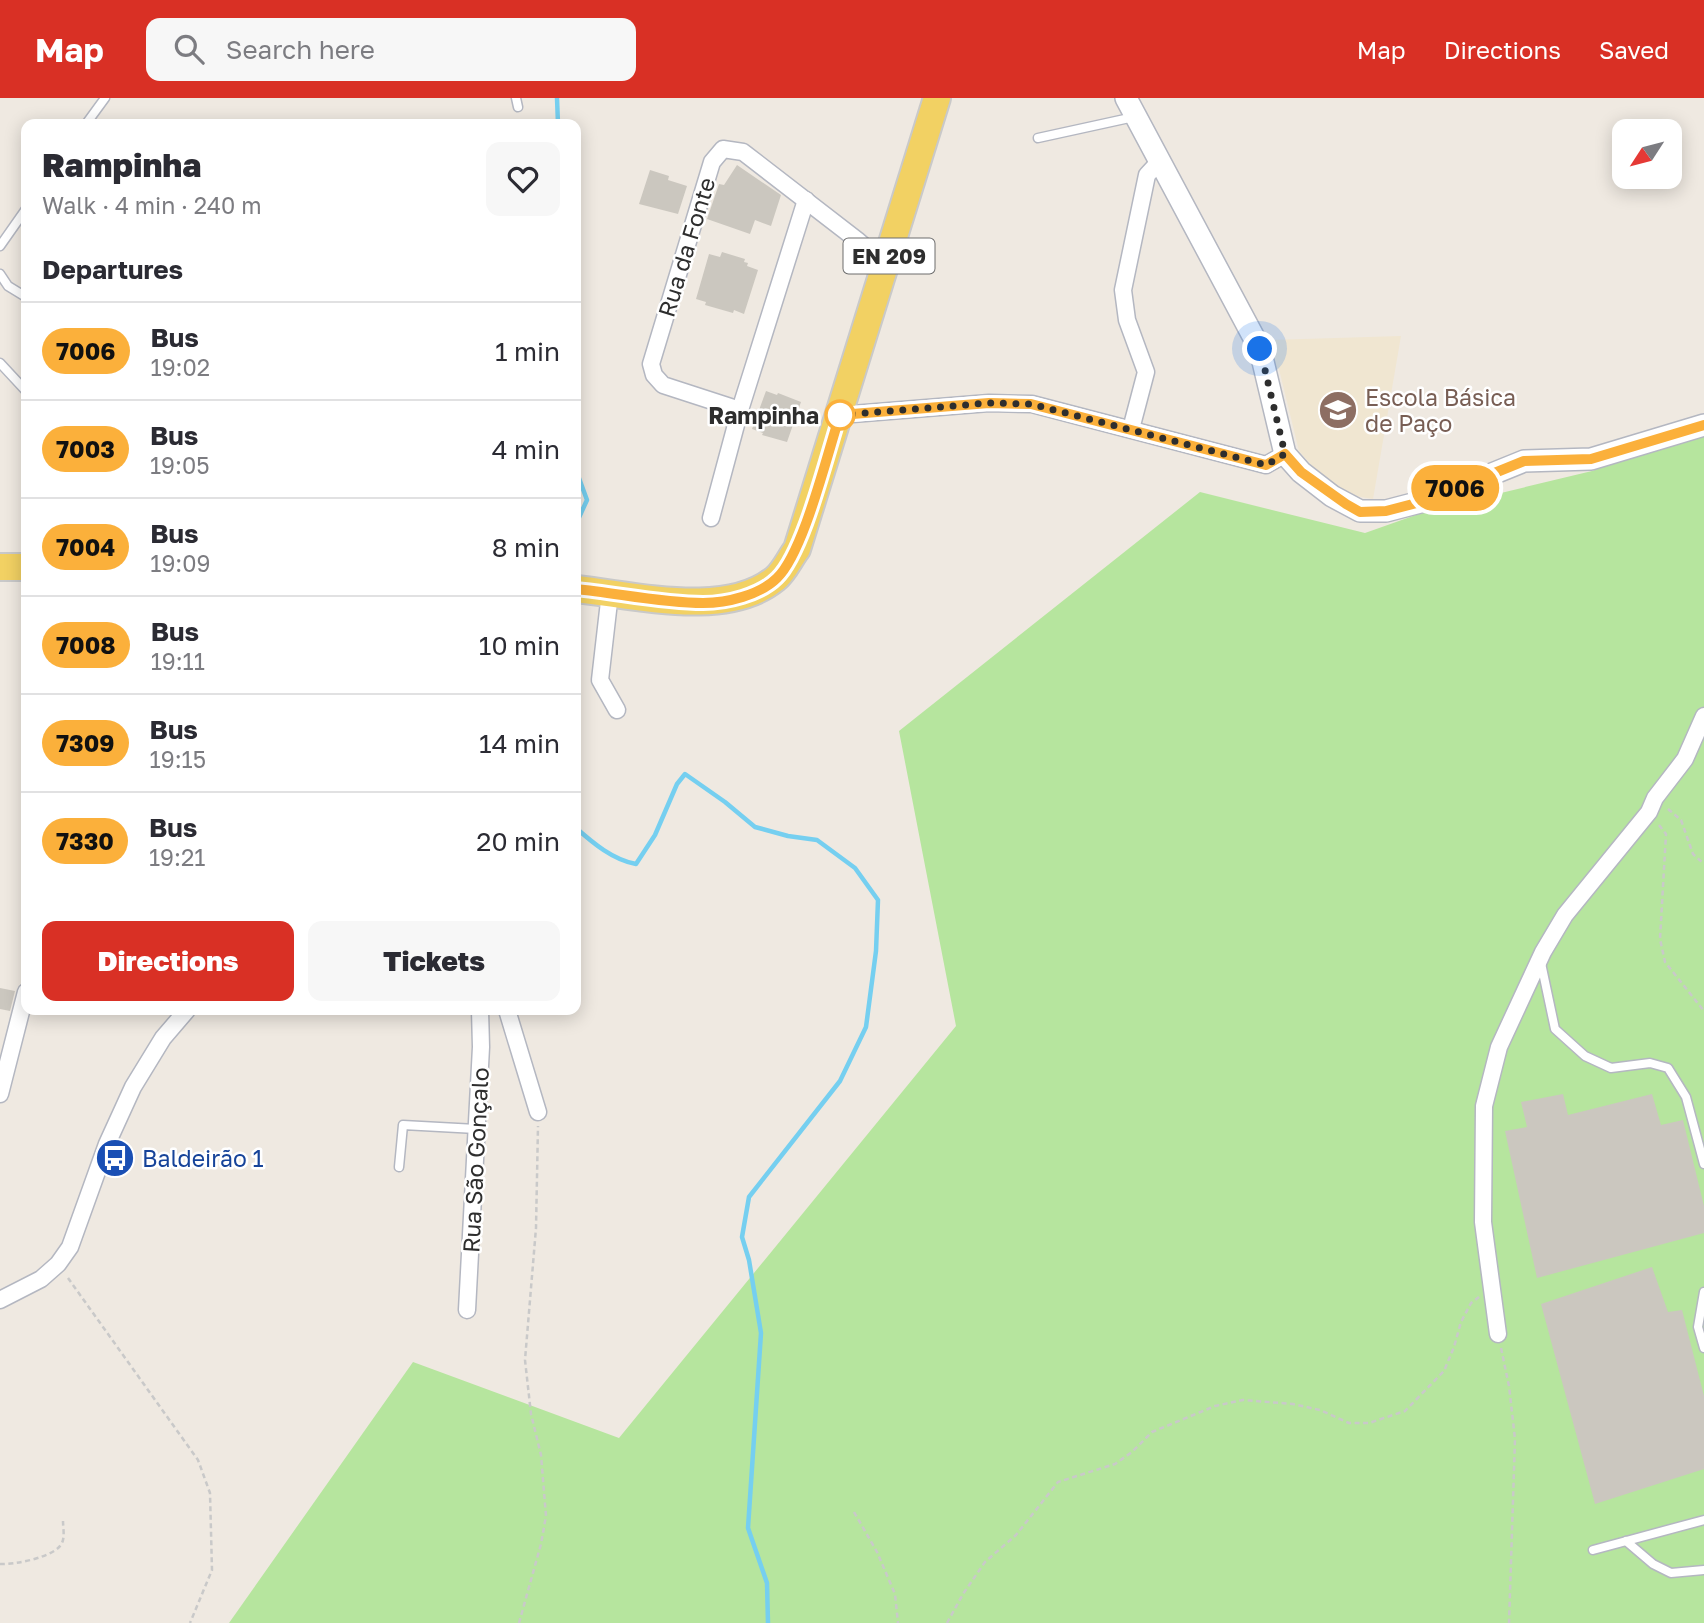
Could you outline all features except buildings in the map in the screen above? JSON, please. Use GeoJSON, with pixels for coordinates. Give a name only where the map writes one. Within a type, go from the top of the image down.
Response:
{"type":"FeatureCollection","features":[{"type":"Feature","properties":{"kind":"main road","name":"EN 209"},"geometry":{"type":"LineString","coordinates":[[581,590],[704,603],[736,599],[758,591],[778,578],[797,548],[937,98]]}},
{"type":"Feature","properties":{"kind":"main road"},"geometry":{"type":"LineString","coordinates":[[0,567],[21,567]]}},
{"type":"Feature","properties":{"kind":"street"},"geometry":{"type":"LineString","coordinates":[[1131,107],[1260,349],[1285,454],[1301,472],[1332,496],[1360,512],[1386,511],[1428,500],[1524,461],[1591,459],[1704,425]]}},
{"type":"Feature","properties":{"kind":"street","name":"Rua da Fonte"},"geometry":{"type":"LineString","coordinates":[[740,410],[663,385],[654,375],[651,364],[712,162],[723,149],[743,152],[886,265]]}},
{"type":"Feature","properties":{"kind":"street"},"geometry":{"type":"LineString","coordinates":[[1131,429],[1146,372],[1127,320],[1123,290],[1147,175],[1159,162]]}},
{"type":"Feature","properties":{"kind":"street"},"geometry":{"type":"LineString","coordinates":[[711,518],[740,410],[806,200]]}},
{"type":"Feature","properties":{"kind":"street"},"geometry":{"type":"LineString","coordinates":[[857,240],[894,240]]}},
{"type":"Feature","properties":{"kind":"street"},"geometry":{"type":"LineString","coordinates":[[840,415],[989,403],[1031,404],[1266,465],[1285,454]]}},
{"type":"Feature","properties":{"kind":"street"},"geometry":{"type":"LineString","coordinates":[[610,593],[600,680],[617,710]]}},
{"type":"Feature","properties":{"kind":"street"},"geometry":{"type":"LineString","coordinates":[[1498,1335],[1483,1222],[1484,1106],[1499,1047],[1540,959],[1565,915],[1685,759],[1704,716]]}},
{"type":"Feature","properties":{"kind":"street"},"geometry":{"type":"LineString","coordinates":[[0,1094],[21,1012]]}},
{"type":"Feature","properties":{"kind":"street"},"geometry":{"type":"LineString","coordinates":[[0,1300],[41,1279],[58,1264],[70,1247],[107,1144],[133,1087],[163,1038],[183,1015]]}},
{"type":"Feature","properties":{"kind":"street","name":"Rua São Gonçalo"},"geometry":{"type":"LineString","coordinates":[[467,1311],[481,1047],[480,1015]]}},
{"type":"Feature","properties":{"kind":"street"},"geometry":{"type":"LineString","coordinates":[[509,1015],[538,1112]]}},
{"type":"Feature","properties":{"kind":"lane"},"geometry":{"type":"LineString","coordinates":[[89,119],[104,98]]}},
{"type":"Feature","properties":{"kind":"lane"},"geometry":{"type":"LineString","coordinates":[[1038,138],[1131,107]]}},
{"type":"Feature","properties":{"kind":"lane"},"geometry":{"type":"LineString","coordinates":[[0,246],[21,216]]}},
{"type":"Feature","properties":{"kind":"lane"},"geometry":{"type":"LineString","coordinates":[[0,274],[8,286],[21,295]]}},
{"type":"Feature","properties":{"kind":"lane"},"geometry":{"type":"LineString","coordinates":[[0,363],[21,386]]}},
{"type":"Feature","properties":{"kind":"lane"},"geometry":{"type":"LineString","coordinates":[[1540,959],[1555,1029],[1585,1056],[1611,1068],[1650,1063],[1668,1069],[1686,1097],[1704,1164]]}},
{"type":"Feature","properties":{"kind":"lane"},"geometry":{"type":"LineString","coordinates":[[399,1167],[403,1125],[476,1129]]}},
{"type":"Feature","properties":{"kind":"lane"},"geometry":{"type":"LineString","coordinates":[[1704,1292],[1698,1327],[1704,1348]]}},
{"type":"Feature","properties":{"kind":"lane"},"geometry":{"type":"LineString","coordinates":[[1593,1550],[1704,1520]]}},
{"type":"Feature","properties":{"kind":"lane"},"geometry":{"type":"LineString","coordinates":[[1626,1541],[1653,1564],[1671,1573],[1704,1570]]}},
{"type":"Feature","properties":{"kind":"path"},"geometry":{"type":"LineString","coordinates":[[1652,805],[1681,820],[1693,854],[1704,864]]}},
{"type":"Feature","properties":{"kind":"path"},"geometry":{"type":"LineString","coordinates":[[1652,805],[1666,834],[1660,939],[1665,962],[1704,1011]]}},
{"type":"Feature","properties":{"kind":"path"},"geometry":{"type":"LineString","coordinates":[[519,1623],[546,1516],[541,1454],[531,1414],[525,1360],[536,1228],[538,1112]]}},
{"type":"Feature","properties":{"kind":"path"},"geometry":{"type":"LineString","coordinates":[[58,1264],[198,1461],[210,1493],[212,1570],[190,1623]]}},
{"type":"Feature","properties":{"kind":"path"},"geometry":{"type":"LineString","coordinates":[[947,1623],[962,1594],[985,1562],[1016,1535],[1058,1482],[1115,1464],[1152,1432],[1215,1406],[1242,1400],[1293,1404],[1320,1410],[1349,1423],[1369,1423],[1405,1411],[1444,1371],[1466,1312],[1471,1303],[1491,1285]]}},
{"type":"Feature","properties":{"kind":"path"},"geometry":{"type":"LineString","coordinates":[[1498,1335],[1516,1438],[1509,1623]]}},
{"type":"Feature","properties":{"kind":"path"},"geometry":{"type":"LineString","coordinates":[[854,1512],[877,1552],[895,1594],[898,1623]]}},
{"type":"Feature","properties":{"kind":"path"},"geometry":{"type":"LineString","coordinates":[[0,1564],[47,1556],[56,1551],[61,1545],[63,1521]]}},
{"type":"Feature","properties":{"kind":"shaded area","name":"Escola Básica de Paço"},"geometry":{"type":"Polygon","coordinates":[[[1401,336],[1373,499],[1350,495],[1321,476],[1299,451],[1279,369],[1273,367],[1266,340],[1401,336]]]}},
{"type":"Feature","properties":{"kind":"green space"},"geometry":{"type":"Polygon","coordinates":[[[1704,432],[1704,1623],[229,1623],[413,1362],[619,1438],[956,1026],[899,731],[1200,492],[1365,533],[1430,510],[1592,471],[1704,432]]]}},
{"type":"Feature","properties":{"kind":"waterway"},"geometry":{"type":"LineString","coordinates":[[557,98],[558,119]]}},
{"type":"Feature","properties":{"kind":"waterway"},"geometry":{"type":"LineString","coordinates":[[581,484],[587,500],[581,513]]}},
{"type":"Feature","properties":{"kind":"waterway"},"geometry":{"type":"LineString","coordinates":[[581,832],[611,855],[636,864],[655,835],[677,784],[685,774],[755,827],[817,840],[855,868],[878,900],[876,951],[866,1027],[840,1081],[749,1197],[742,1237],[749,1260],[761,1333],[748,1528],[767,1583],[768,1623]]}},
{"type":"Feature","properties":{"kind":"bus line","name":"7006"},"geometry":{"type":"LineString","coordinates":[[581,590],[704,603],[736,599],[758,591],[778,578],[797,548],[840,415],[989,403],[1031,404],[1266,465],[1285,454],[1301,472],[1332,496],[1360,512],[1386,511],[1428,500],[1524,461],[1591,459],[1704,425]]}},
{"type":"Feature","properties":{"kind":"place","name":"Escola Básica de Paço"},"geometry":{"type":"Point","coordinates":[1338,410]}},
{"type":"Feature","properties":{"kind":"place","name":"Rampinha"},"geometry":{"type":"Point","coordinates":[840,415]}},
{"type":"Feature","properties":{"kind":"place","name":"Baldeirão 1"},"geometry":{"type":"Point","coordinates":[115,1158]}},
{"type":"Feature","properties":{"kind":"route"},"geometry":{"type":"LineString","coordinates":[[840,415],[989,403],[1031,404],[1266,465],[1285,454],[1260,349]]}}]}
